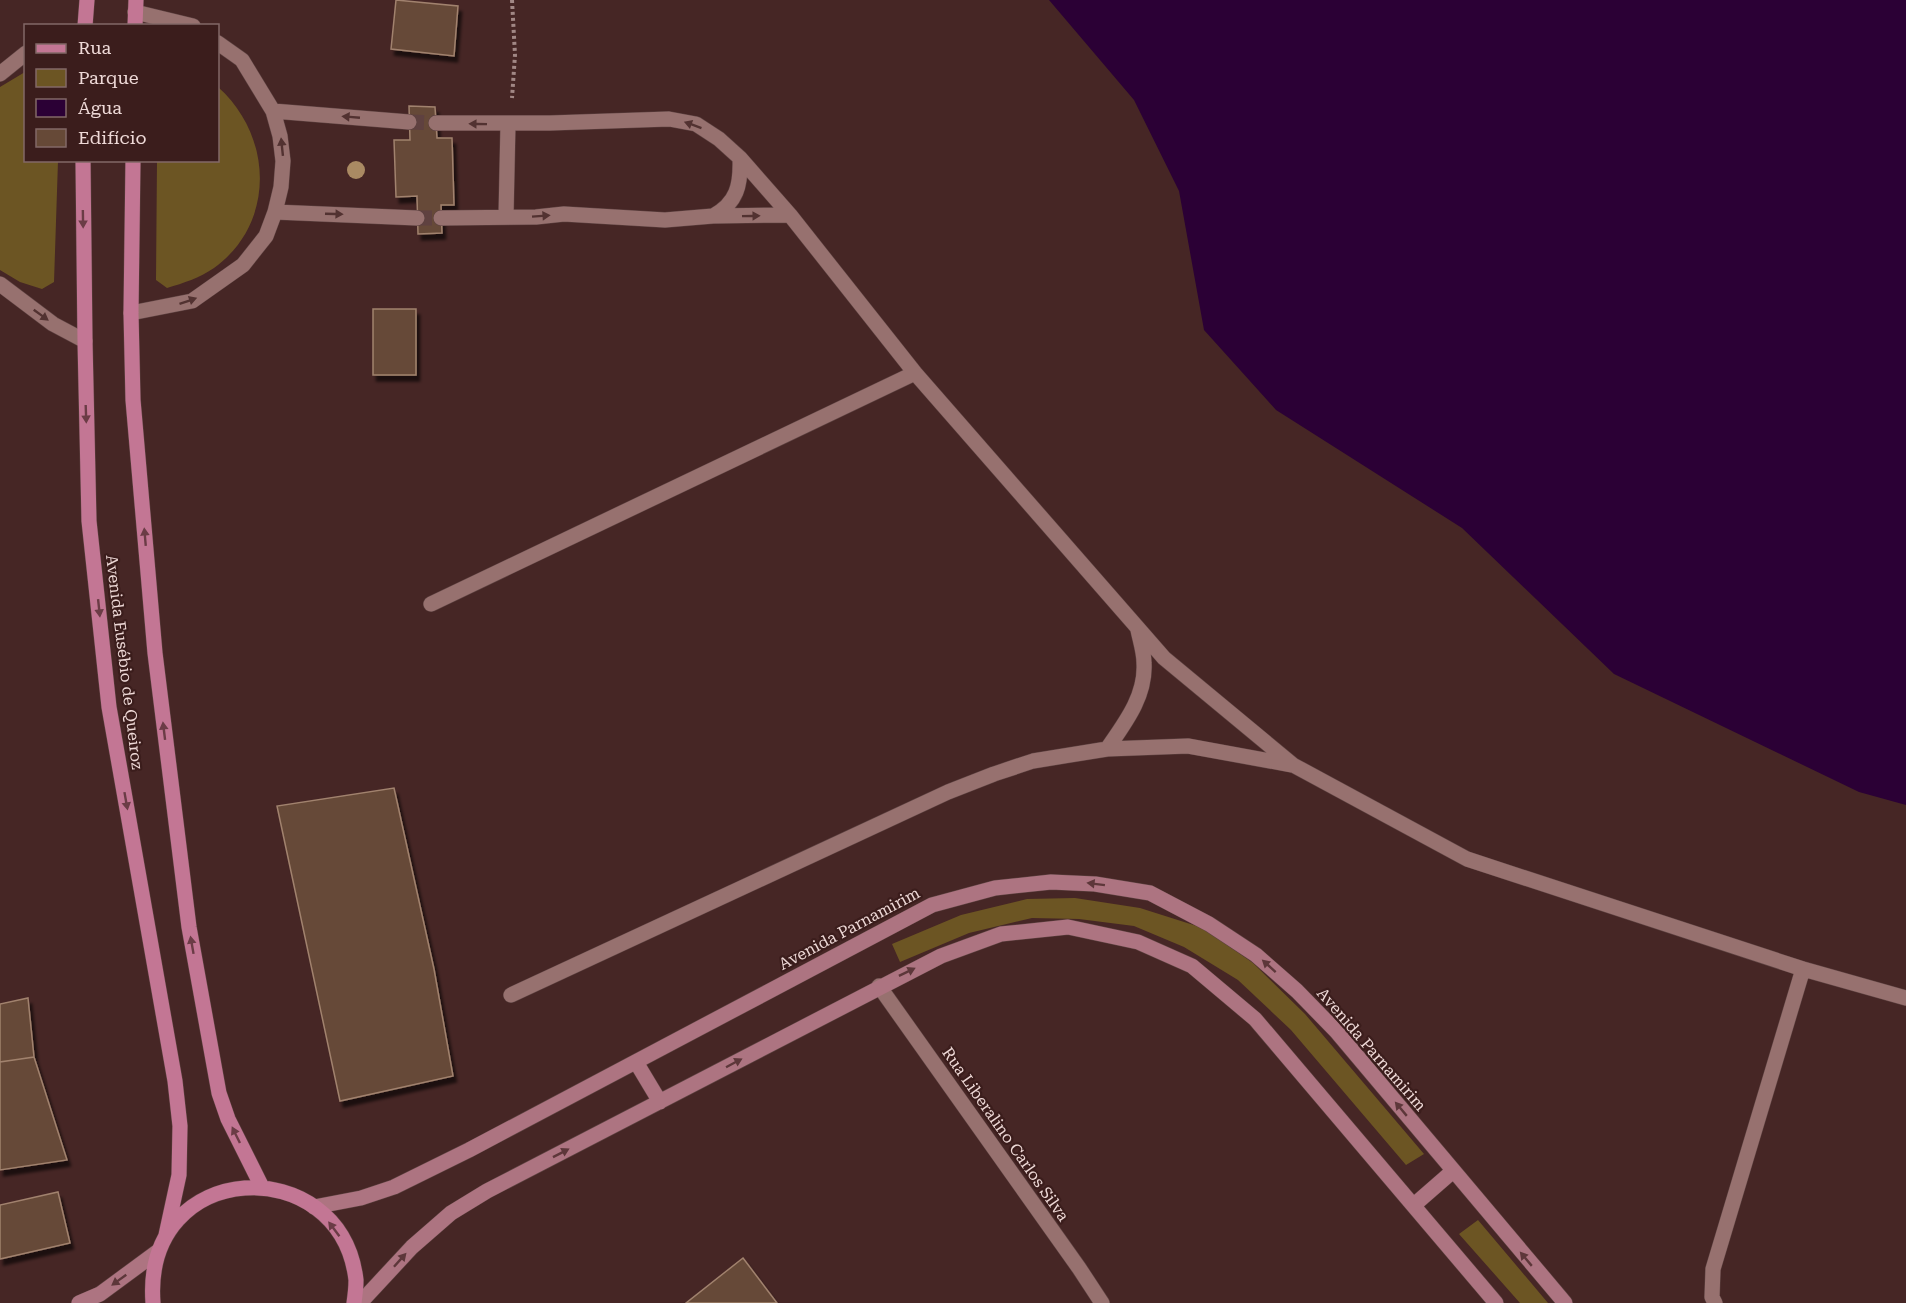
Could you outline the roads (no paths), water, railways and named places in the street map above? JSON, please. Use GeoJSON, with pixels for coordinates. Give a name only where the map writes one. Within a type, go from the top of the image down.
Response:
{"type":"FeatureCollection","features":[{"type":"Feature","properties":{"kind":"main road"},"geometry":{"type":"LineString","coordinates":[[83,24],[87,0]]}},
{"type":"Feature","properties":{"kind":"main road","name":"Avenida Eusébio de Queiroz"},"geometry":{"type":"LineString","coordinates":[[84,162],[89,521],[109,706],[175,1081],[180,1126],[179,1175],[166,1235]]}},
{"type":"Feature","properties":{"kind":"main road","name":"Avenida Eusébio de Queiroz"},"geometry":{"type":"LineString","coordinates":[[133,162],[131,314],[133,400],[155,653],[189,927],[219,1093],[228,1119],[262,1187]]}},
{"type":"Feature","properties":{"kind":"main road"},"geometry":{"type":"LineString","coordinates":[[153,1303],[151,1282],[157,1252],[166,1235],[184,1213],[207,1197],[234,1188],[262,1187],[289,1193],[314,1207],[334,1227],[349,1252],[356,1281],[354,1303]]}},
{"type":"Feature","properties":{"kind":"street"},"geometry":{"type":"LineString","coordinates":[[135,12],[185,24]]}},
{"type":"Feature","properties":{"kind":"street"},"geometry":{"type":"LineString","coordinates":[[131,314],[192,301],[243,266],[266,236],[275,212],[281,187],[283,161],[280,136],[273,111],[242,60],[219,44]]}},
{"type":"Feature","properties":{"kind":"street"},"geometry":{"type":"LineString","coordinates":[[0,74],[24,55]]}},
{"type":"Feature","properties":{"kind":"street"},"geometry":{"type":"LineString","coordinates":[[273,111],[409,122]]}},
{"type":"Feature","properties":{"kind":"street"},"geometry":{"type":"LineString","coordinates":[[436,123],[508,124],[669,119],[696,124],[719,139],[740,158],[790,215],[915,372],[1164,658],[1293,765],[1467,859],[1803,969],[1906,998]]}},
{"type":"Feature","properties":{"kind":"street"},"geometry":{"type":"LineString","coordinates":[[506,216],[508,124]]}},
{"type":"Feature","properties":{"kind":"street"},"geometry":{"type":"LineString","coordinates":[[713,216],[725,209],[735,195],[741,179],[740,158]]}},
{"type":"Feature","properties":{"kind":"street"},"geometry":{"type":"LineString","coordinates":[[275,212],[417,218]]}},
{"type":"Feature","properties":{"kind":"street"},"geometry":{"type":"LineString","coordinates":[[441,218],[536,217],[564,214],[665,220],[713,216],[790,215]]}},
{"type":"Feature","properties":{"kind":"street"},"geometry":{"type":"LineString","coordinates":[[0,284],[53,324],[85,341]]}},
{"type":"Feature","properties":{"kind":"street"},"geometry":{"type":"LineString","coordinates":[[431,604],[915,372]]}},
{"type":"Feature","properties":{"kind":"street"},"geometry":{"type":"LineString","coordinates":[[1107,749],[1131,714],[1141,692],[1144,664],[1138,630]]}},
{"type":"Feature","properties":{"kind":"street"},"geometry":{"type":"LineString","coordinates":[[511,995],[948,792],[1033,761],[1107,749],[1188,746],[1293,765]]}},
{"type":"Feature","properties":{"kind":"street","name":"Avenida Parnamirim"},"geometry":{"type":"LineString","coordinates":[[314,1207],[361,1198],[394,1187],[480,1144],[932,905],[995,888],[1051,882],[1095,884],[1150,893],[1209,924],[1256,955],[1297,991],[1336,1031],[1564,1303]]}},
{"type":"Feature","properties":{"kind":"street"},"geometry":{"type":"LineString","coordinates":[[360,1303],[412,1247],[451,1213],[487,1191],[879,986],[941,956],[1002,934],[1068,927],[1137,942],[1192,966],[1255,1019],[1496,1303]]}},
{"type":"Feature","properties":{"kind":"street"},"geometry":{"type":"LineString","coordinates":[[1715,1303],[1712,1297],[1713,1269],[1803,969]]}},
{"type":"Feature","properties":{"kind":"street","name":"Rua Liberalino Carlos Silva"},"geometry":{"type":"LineString","coordinates":[[879,986],[1102,1303]]}},
{"type":"Feature","properties":{"kind":"street"},"geometry":{"type":"LineString","coordinates":[[636,1062],[660,1102]]}},
{"type":"Feature","properties":{"kind":"street"},"geometry":{"type":"LineString","coordinates":[[1414,1205],[1453,1171]]}},
{"type":"Feature","properties":{"kind":"street"},"geometry":{"type":"LineString","coordinates":[[79,1303],[100,1294],[157,1252]]}},
{"type":"Feature","properties":{"kind":"water"},"geometry":{"type":"Polygon","coordinates":[[[1049,0],[1906,0],[1906,805],[1859,792],[1614,674],[1462,528],[1276,410],[1204,330],[1179,191],[1134,100],[1049,0]]]}},
{"type":"Feature","properties":{"kind":"tunnel"},"geometry":{"type":"LineString","coordinates":[[409,122],[436,123]]}},
{"type":"Feature","properties":{"kind":"tunnel"},"geometry":{"type":"LineString","coordinates":[[417,218],[441,218]]}}]}
